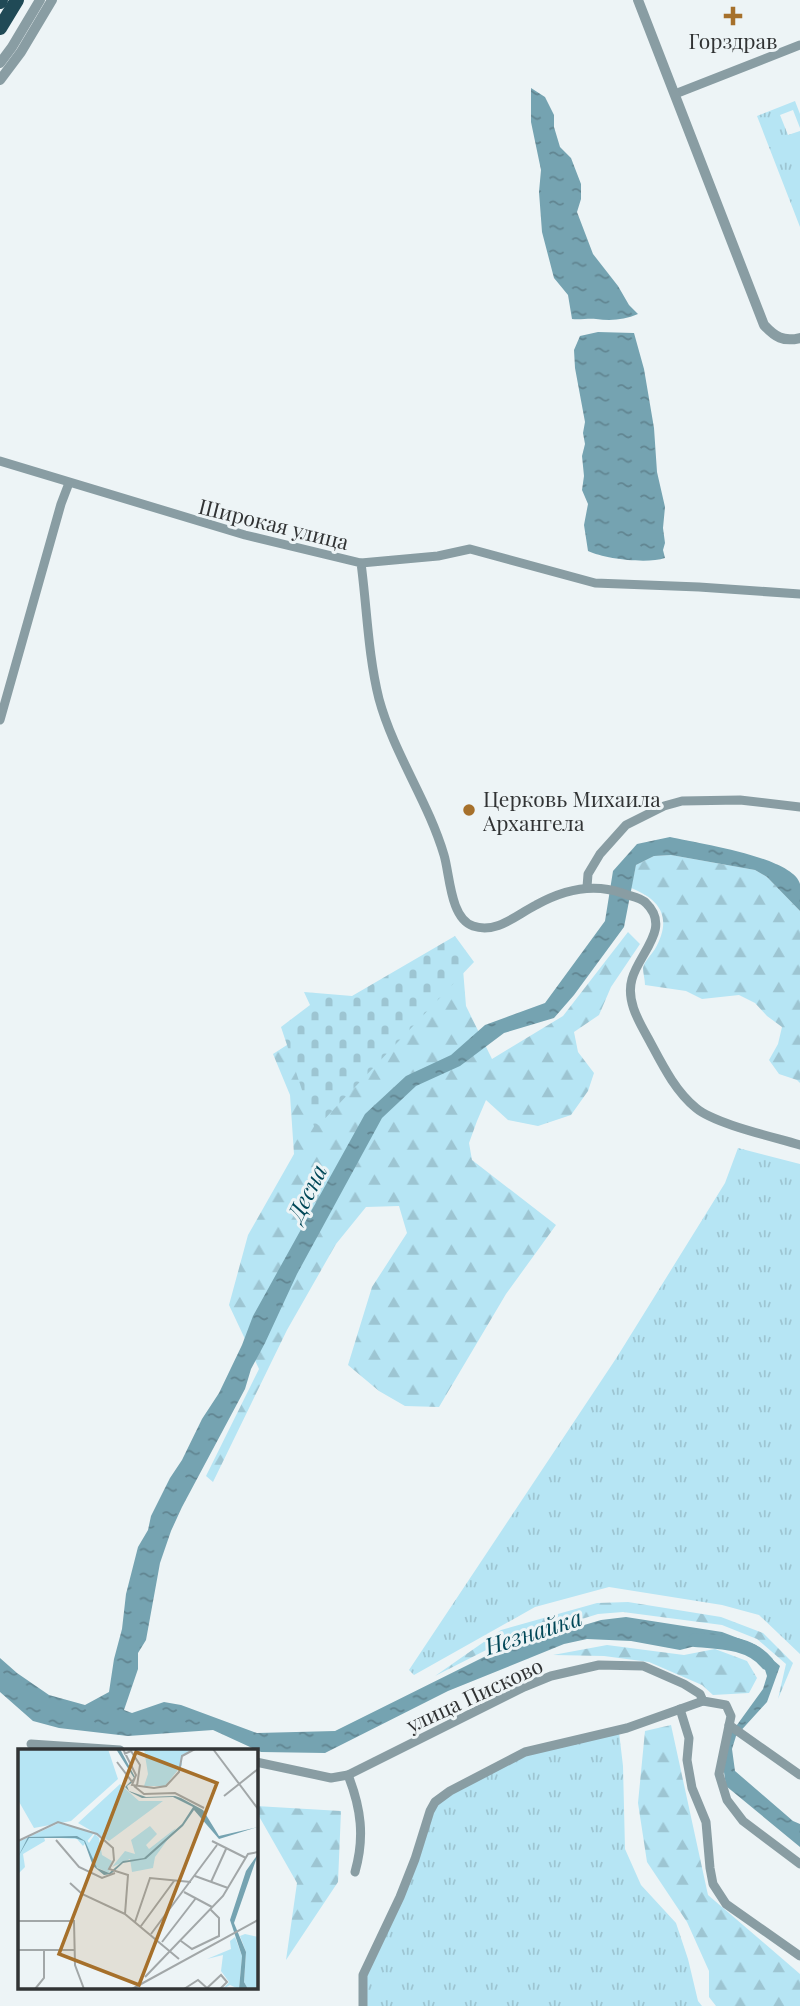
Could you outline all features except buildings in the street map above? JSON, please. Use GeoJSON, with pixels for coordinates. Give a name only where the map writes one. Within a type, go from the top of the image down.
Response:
{"type":"FeatureCollection","features":[{"type":"Feature","properties":{"kind":"highway"},"geometry":{"type":"LineString","coordinates":[[0,28],[17,0]]}},
{"type":"Feature","properties":{"kind":"street"},"geometry":{"type":"LineString","coordinates":[[0,63],[40,0]]}},
{"type":"Feature","properties":{"kind":"street"},"geometry":{"type":"LineString","coordinates":[[0,80],[21,52],[52,0]]}},
{"type":"Feature","properties":{"kind":"street"},"geometry":{"type":"LineString","coordinates":[[638,0],[764,325],[774,335],[794,339]]}},
{"type":"Feature","properties":{"kind":"street"},"geometry":{"type":"LineString","coordinates":[[675,94],[800,45]]}},
{"type":"Feature","properties":{"kind":"street","name":"Широкая улица"},"geometry":{"type":"LineString","coordinates":[[0,461],[245,535],[361,563],[379,697],[389,731],[438,836],[454,902],[461,918],[473,926],[490,927],[507,923],[535,905],[587,887]]}},
{"type":"Feature","properties":{"kind":"street"},"geometry":{"type":"LineString","coordinates":[[0,720],[69,483]]}},
{"type":"Feature","properties":{"kind":"street"},"geometry":{"type":"LineString","coordinates":[[361,563],[438,556],[470,549],[595,583],[712,587],[800,594]]}},
{"type":"Feature","properties":{"kind":"street"},"geometry":{"type":"LineString","coordinates":[[800,807],[740,800],[682,801],[664,806],[626,825],[600,854],[588,874],[587,887],[608,888],[645,901],[657,919],[656,931],[632,978],[631,996],[634,1012],[668,1075],[697,1109],[717,1119],[800,1145]]}},
{"type":"Feature","properties":{"kind":"street","name":"улица Писково"},"geometry":{"type":"LineString","coordinates":[[257,1762],[331,1778],[348,1775],[524,1687],[551,1676],[599,1665],[643,1666],[684,1684],[700,1693],[704,1701],[726,1706],[731,1716],[731,1727]]}},
{"type":"Feature","properties":{"kind":"street"},"geometry":{"type":"LineString","coordinates":[[363,2006],[363,1975],[400,1897],[435,1802],[450,1791],[525,1752],[627,1728],[704,1701]]}},
{"type":"Feature","properties":{"kind":"street"},"geometry":{"type":"LineString","coordinates":[[680,1709],[688,1738],[687,1760],[692,1788],[707,1829],[713,1884],[726,1904],[800,1956]]}},
{"type":"Feature","properties":{"kind":"street"},"geometry":{"type":"LineString","coordinates":[[800,1775],[731,1727],[719,1774],[727,1800],[743,1821],[800,1864]]}},
{"type":"Feature","properties":{"kind":"street"},"geometry":{"type":"LineString","coordinates":[[31,1744],[95,1749]]}},
{"type":"Feature","properties":{"kind":"street"},"geometry":{"type":"LineString","coordinates":[[348,1775],[357,1800],[362,1832],[355,1872]]}},
{"type":"Feature","properties":{"kind":"green space"},"geometry":{"type":"Polygon","coordinates":[[[795,101],[800,114],[800,128],[793,110],[780,115],[788,135],[800,131],[800,227],[757,116],[795,101]]]}},
{"type":"Feature","properties":{"kind":"green space"},"geometry":{"type":"Polygon","coordinates":[[[671,855],[755,870],[767,877],[800,911],[800,1083],[779,1074],[769,1060],[778,1044],[782,1027],[755,1003],[739,995],[702,999],[686,991],[645,985],[643,968],[660,938],[663,920],[657,905],[650,898],[631,888],[636,865],[654,856],[671,855]]]}},
{"type":"Feature","properties":{"kind":"green space"},"geometry":{"type":"Polygon","coordinates":[[[628,932],[640,944],[611,987],[599,1015],[574,1032],[578,1052],[594,1073],[588,1091],[571,1115],[538,1126],[508,1120],[486,1100],[477,1121],[469,1143],[472,1160],[556,1225],[506,1294],[439,1407],[405,1406],[379,1391],[348,1365],[372,1287],[407,1233],[399,1206],[366,1207],[336,1244],[287,1330],[213,1482],[206,1476],[259,1369],[229,1305],[248,1235],[294,1154],[290,1095],[273,1054],[335,1014],[462,957],[466,1006],[492,1059],[563,1016],[628,932]]]}},
{"type":"Feature","properties":{"kind":"green space"},"geometry":{"type":"Polygon","coordinates":[[[455,936],[474,962],[315,1129],[281,1027],[310,1005],[304,992],[352,996],[455,936]]]}},
{"type":"Feature","properties":{"kind":"green space"},"geometry":{"type":"Polygon","coordinates":[[[738,1148],[800,1164],[800,1654],[759,1615],[722,1605],[609,1587],[535,1607],[414,1675],[409,1670],[617,1357],[725,1183],[738,1148]]]}},
{"type":"Feature","properties":{"kind":"green space"},"geometry":{"type":"Polygon","coordinates":[[[628,1602],[721,1617],[763,1633],[793,1663],[778,1699],[786,1664],[757,1639],[722,1625],[623,1612],[598,1614],[494,1646],[435,1676],[501,1630],[597,1603],[628,1602]]]}},
{"type":"Feature","properties":{"kind":"green space"},"geometry":{"type":"Polygon","coordinates":[[[607,1645],[684,1655],[715,1649],[747,1661],[757,1678],[749,1693],[713,1695],[702,1685],[649,1662],[604,1656],[553,1655],[607,1645]]]}},
{"type":"Feature","properties":{"kind":"green space"},"geometry":{"type":"Polygon","coordinates":[[[671,1725],[708,1895],[800,1974],[800,2006],[716,2006],[709,1997],[709,1971],[687,1922],[647,1862],[638,1803],[645,1731],[671,1725]]]}},
{"type":"Feature","properties":{"kind":"green space"},"geometry":{"type":"Polygon","coordinates":[[[619,1732],[623,1766],[625,1849],[641,1885],[676,1923],[698,2001],[702,2006],[364,2006],[363,1979],[415,1864],[436,1805],[498,1763],[619,1732]]]}},
{"type":"Feature","properties":{"kind":"green space"},"geometry":{"type":"Polygon","coordinates":[[[257,1806],[341,1811],[338,1882],[286,1960],[297,1883],[257,1813],[257,1806]]]}},
{"type":"Feature","properties":{"kind":"water"},"geometry":{"type":"Polygon","coordinates":[[[531,88],[545,97],[554,115],[554,127],[560,147],[571,158],[581,184],[581,199],[577,212],[593,254],[638,314],[617,320],[572,319],[568,295],[554,278],[542,232],[539,192],[541,170],[531,122],[531,88]]]}},
{"type":"Feature","properties":{"kind":"water"},"geometry":{"type":"Polygon","coordinates":[[[598,332],[634,333],[644,369],[654,428],[657,472],[665,507],[665,558],[648,561],[626,560],[588,551],[584,525],[588,504],[582,490],[585,422],[574,350],[580,336],[598,332]]]}},
{"type":"Feature","properties":{"kind":"water"},"geometry":{"type":"Polygon","coordinates":[[[670,837],[763,859],[793,874],[800,884],[800,911],[767,877],[755,870],[671,855],[654,856],[636,865],[624,927],[554,1018],[504,1033],[460,1066],[416,1086],[382,1118],[297,1274],[251,1369],[245,1389],[171,1531],[160,1563],[146,1640],[138,1653],[138,1669],[124,1710],[132,1713],[164,1702],[181,1705],[257,1733],[335,1731],[494,1652],[601,1620],[626,1617],[722,1632],[756,1645],[780,1666],[767,1702],[736,1736],[732,1749],[735,1771],[800,1824],[800,1847],[726,1786],[723,1765],[729,1736],[763,1689],[767,1676],[761,1657],[735,1643],[715,1641],[680,1650],[631,1641],[587,1639],[564,1644],[448,1691],[325,1753],[261,1752],[213,1730],[128,1736],[59,1728],[33,1721],[0,1692],[0,1658],[49,1695],[85,1705],[109,1692],[126,1594],[138,1547],[148,1530],[151,1516],[202,1419],[219,1393],[253,1316],[365,1114],[406,1076],[451,1055],[485,1025],[545,1003],[605,921],[613,871],[637,844],[670,837]]]}},
{"type":"Feature","properties":{"kind":"waterway","name":"Незнайка"},"geometry":{"type":"LineString","coordinates":[[695,1640],[743,1647],[767,1663]]}},
{"type":"Feature","properties":{"kind":"place","name":"Горздрав"},"geometry":{"type":"Point","coordinates":[733,16]}},
{"type":"Feature","properties":{"kind":"place","name":"Церковь Михаила Архангела"},"geometry":{"type":"Point","coordinates":[469,810]}},
{"type":"Feature","properties":{"kind":"water label","name":"Десна"},"geometry":{"type":"Point","coordinates":[306,1192]}}]}
